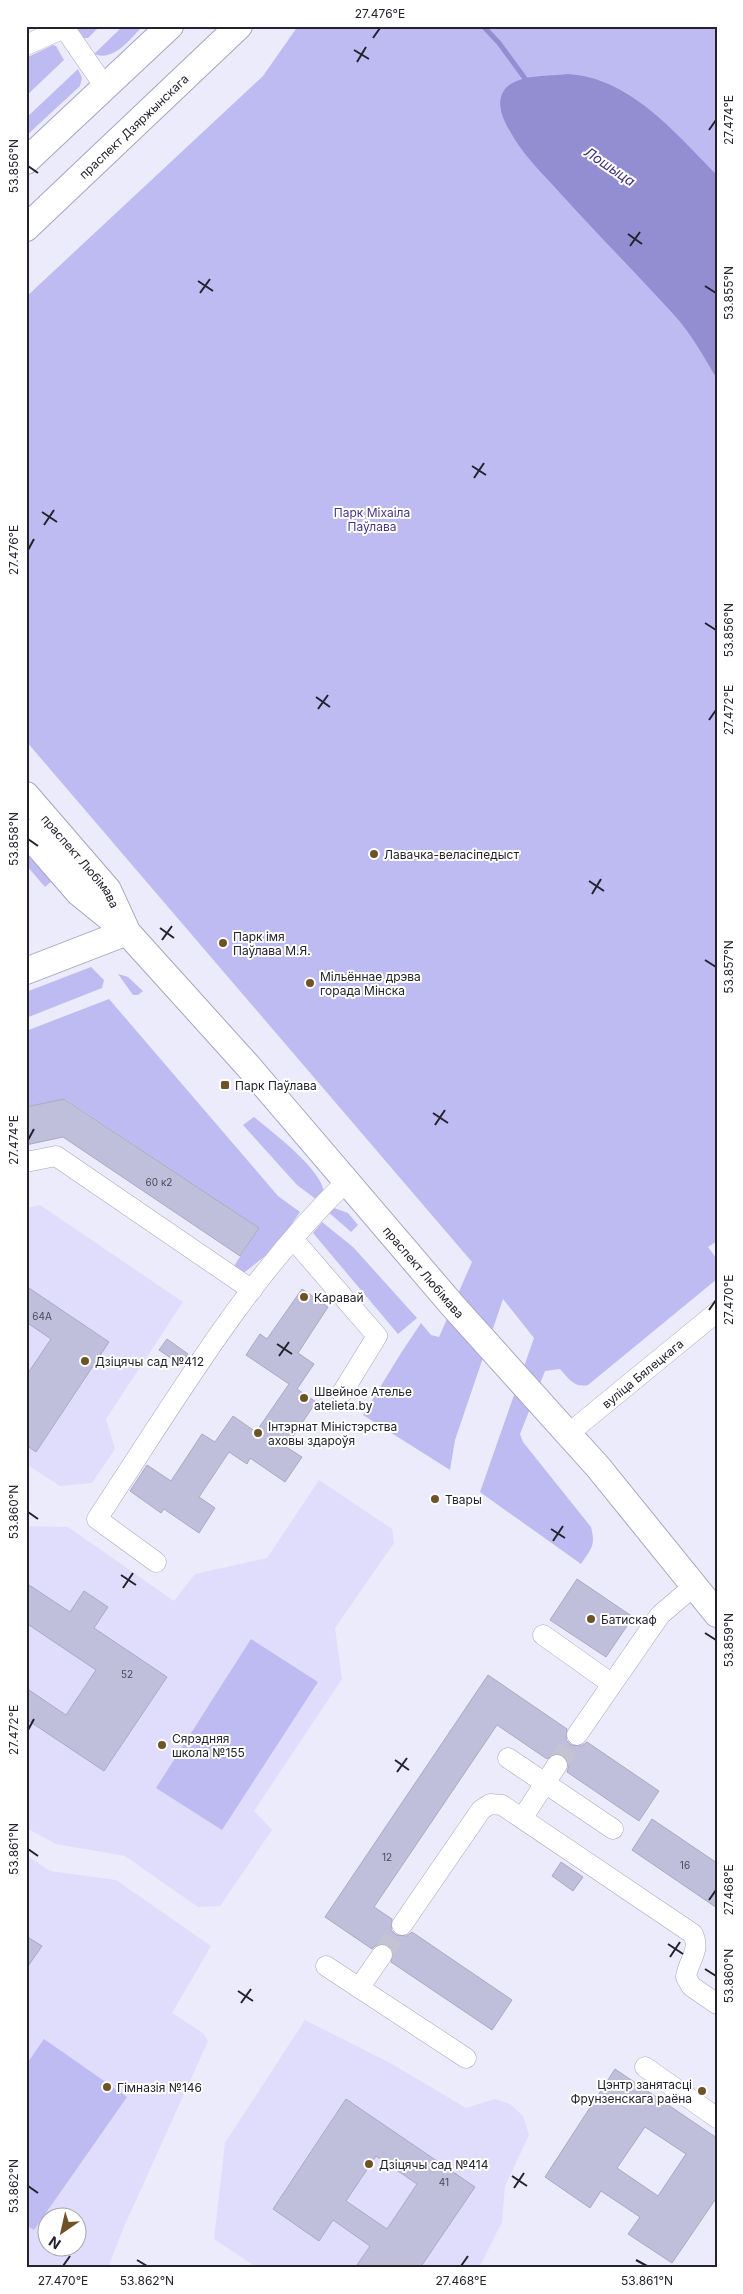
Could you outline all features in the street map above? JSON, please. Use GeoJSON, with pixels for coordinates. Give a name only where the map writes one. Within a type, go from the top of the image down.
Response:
{"type":"FeatureCollection","features":[{"type":"Feature","properties":{"kind":"main road"},"geometry":{"type":"LineString","coordinates":[[26,161],[170,26]]}},
{"type":"Feature","properties":{"kind":"main road","name":"праспект Дзяржынскага"},"geometry":{"type":"LineString","coordinates":[[26,228],[239,26]]}},
{"type":"Feature","properties":{"kind":"main road","name":"праспект Любімава"},"geometry":{"type":"LineString","coordinates":[[26,795],[108,890],[127,932]]}},
{"type":"Feature","properties":{"kind":"main road","name":"праспект Любімава"},"geometry":{"type":"LineString","coordinates":[[26,832],[80,893],[127,932],[568,1434],[717,1614]]}},
{"type":"Feature","properties":{"kind":"main road"},"geometry":{"type":"LineString","coordinates":[[26,972],[127,932]]}},
{"type":"Feature","properties":{"kind":"street"},"geometry":{"type":"LineString","coordinates":[[26,45],[63,27],[105,87]]}},
{"type":"Feature","properties":{"kind":"street"},"geometry":{"type":"LineString","coordinates":[[26,1162],[56,1156],[252,1290]]}},
{"type":"Feature","properties":{"kind":"street"},"geometry":{"type":"LineString","coordinates":[[156,1562],[97,1519],[221,1332],[252,1290],[319,1209],[347,1181]]}},
{"type":"Feature","properties":{"kind":"street"},"geometry":{"type":"LineString","coordinates":[[293,1239],[377,1336],[342,1393]]}},
{"type":"Feature","properties":{"kind":"street","name":"вуліца Бялецкага"},"geometry":{"type":"LineString","coordinates":[[568,1434],[717,1312]]}},
{"type":"Feature","properties":{"kind":"street"},"geometry":{"type":"LineString","coordinates":[[576,1735],[660,1615],[694,1586]]}},
{"type":"Feature","properties":{"kind":"street"},"geometry":{"type":"LineString","coordinates":[[543,1635],[612,1684]]}},
{"type":"Feature","properties":{"kind":"street"},"geometry":{"type":"LineString","coordinates":[[508,1758],[613,1829]]}},
{"type":"Feature","properties":{"kind":"street"},"geometry":{"type":"LineString","coordinates":[[523,1817],[557,1765]]}},
{"type":"Feature","properties":{"kind":"street"},"geometry":{"type":"LineString","coordinates":[[402,1925],[481,1810],[490,1804],[502,1805],[523,1817],[693,1934],[697,1943],[696,1951],[687,1967],[686,1978],[691,1986],[717,2004]]}},
{"type":"Feature","properties":{"kind":"street"},"geometry":{"type":"LineString","coordinates":[[359,1988],[382,1955]]}},
{"type":"Feature","properties":{"kind":"street"},"geometry":{"type":"LineString","coordinates":[[326,1966],[466,2058]]}},
{"type":"Feature","properties":{"kind":"street"},"geometry":{"type":"LineString","coordinates":[[645,2067],[717,2118]]}},
{"type":"Feature","properties":{"kind":"shaded area","name":"Дзіцячы сад №412"},"geometry":{"type":"Polygon","coordinates":[[[40,1205],[183,1302],[106,1419],[115,1449],[92,1483],[60,1486],[26,1464],[26,1208],[40,1205]]]}},
{"type":"Feature","properties":{"kind":"shaded area","name":"Сярэдняя школа №155"},"geometry":{"type":"Polygon","coordinates":[[[319,1480],[392,1529],[394,1543],[335,1628],[342,1679],[254,1811],[272,1830],[220,1906],[198,1907],[125,1856],[56,1844],[26,1828],[26,1526],[68,1527],[174,1601],[195,1574],[267,1558],[319,1480]]]}},
{"type":"Feature","properties":{"kind":"shaded area","name":"Гімназія №146"},"geometry":{"type":"Polygon","coordinates":[[[26,1855],[50,1871],[116,1880],[211,1946],[172,2013],[203,2033],[208,2041],[123,2229],[108,2268],[26,2268],[26,1855]]]}},
{"type":"Feature","properties":{"kind":"shaded area","name":"Дзіцячы сад №414"},"geometry":{"type":"Polygon","coordinates":[[[305,2020],[392,2064],[466,2108],[495,2099],[510,2104],[523,2116],[529,2135],[505,2186],[502,2222],[479,2268],[258,2268],[214,2239],[225,2143],[305,2020]]]}},
{"type":"Feature","properties":{"kind":"green space"},"geometry":{"type":"Polygon","coordinates":[[[76,26],[100,26],[88,38],[84,38],[76,26]]]}},
{"type":"Feature","properties":{"kind":"green space"},"geometry":{"type":"Polygon","coordinates":[[[123,26],[143,26],[127,43],[115,52],[101,56],[94,54],[123,26]]]}},
{"type":"Feature","properties":{"kind":"green space","name":"Парк Міхаіла Паўлава"},"geometry":{"type":"Polygon","coordinates":[[[298,26],[717,26],[717,1241],[708,1247],[717,1259],[717,1279],[588,1385],[575,1384],[560,1369],[545,1371],[520,1434],[523,1442],[591,1527],[592,1547],[581,1564],[480,1492],[534,1338],[503,1299],[455,1440],[450,1470],[363,1415],[421,1323],[431,1335],[439,1337],[472,1262],[26,741],[26,297],[263,76],[298,26]]]}},
{"type":"Feature","properties":{"kind":"green space"},"geometry":{"type":"Polygon","coordinates":[[[53,45],[56,46],[64,60],[26,96],[26,58],[53,45]]]}},
{"type":"Feature","properties":{"kind":"green space"},"geometry":{"type":"Polygon","coordinates":[[[78,69],[82,78],[80,86],[26,136],[26,118],[78,69]]]}},
{"type":"Feature","properties":{"kind":"green space"},"geometry":{"type":"Polygon","coordinates":[[[26,849],[53,880],[45,887],[26,865],[26,849]]]}},
{"type":"Feature","properties":{"kind":"green space"},"geometry":{"type":"Polygon","coordinates":[[[91,967],[104,980],[102,988],[26,1018],[26,992],[91,967]]]}},
{"type":"Feature","properties":{"kind":"green space"},"geometry":{"type":"Polygon","coordinates":[[[118,974],[128,977],[143,991],[138,995],[133,995],[118,974]]]}},
{"type":"Feature","properties":{"kind":"green space"},"geometry":{"type":"Polygon","coordinates":[[[109,999],[278,1196],[300,1212],[274,1249],[241,1275],[232,1269],[259,1228],[65,1099],[26,1107],[26,1031],[109,999]]]}},
{"type":"Feature","properties":{"kind":"green space"},"geometry":{"type":"Polygon","coordinates":[[[254,1117],[295,1152],[315,1174],[324,1193],[317,1200],[297,1185],[243,1125],[254,1117]]]}},
{"type":"Feature","properties":{"kind":"green space"},"geometry":{"type":"Polygon","coordinates":[[[334,1208],[348,1213],[358,1225],[351,1232],[326,1210],[334,1208]]]}},
{"type":"Feature","properties":{"kind":"green space"},"geometry":{"type":"Polygon","coordinates":[[[322,1222],[353,1247],[417,1318],[398,1334],[313,1233],[322,1222]]]}},
{"type":"Feature","properties":{"kind":"green space"},"geometry":{"type":"Polygon","coordinates":[[[251,1639],[318,1682],[222,1830],[156,1788],[251,1639]]]}},
{"type":"Feature","properties":{"kind":"green space"},"geometry":{"type":"Polygon","coordinates":[[[44,2039],[127,2097],[51,2206],[38,2206],[38,2224],[34,2230],[26,2225],[26,2065],[44,2039]]]}},
{"type":"Feature","properties":{"kind":"water"},"geometry":{"type":"Polygon","coordinates":[[[567,74],[590,78],[611,85],[631,96],[668,126],[717,175],[717,379],[698,346],[681,323],[536,167],[524,153],[505,122],[500,104],[503,92],[508,86],[532,77],[567,74]]]}},
{"type":"Feature","properties":{"kind":"building"},"geometry":{"type":"Polygon","coordinates":[[[64,1099],[259,1228],[240,1256],[63,1137],[26,1145],[26,1107],[64,1099]]]}},
{"type":"Feature","properties":{"kind":"building"},"geometry":{"type":"Polygon","coordinates":[[[26,1286],[109,1342],[36,1452],[26,1445],[26,1376],[51,1339],[26,1322],[26,1286]]]}},
{"type":"Feature","properties":{"kind":"building"},"geometry":{"type":"Polygon","coordinates":[[[302,1289],[328,1307],[298,1353],[314,1364],[297,1389],[316,1402],[286,1447],[302,1457],[285,1482],[250,1458],[247,1464],[229,1452],[199,1497],[215,1508],[199,1533],[164,1509],[161,1513],[130,1491],[147,1465],[171,1481],[202,1434],[215,1442],[233,1416],[256,1432],[289,1384],[246,1355],[260,1334],[267,1339],[302,1289]]]}},
{"type":"Feature","properties":{"kind":"building"},"geometry":{"type":"Polygon","coordinates":[[[167,1339],[188,1354],[181,1365],[159,1350],[167,1339]]]}},
{"type":"Feature","properties":{"kind":"building","name":"Батискаф"},"geometry":{"type":"Polygon","coordinates":[[[577,1579],[633,1617],[606,1657],[550,1620],[577,1579]]]}},
{"type":"Feature","properties":{"kind":"building"},"geometry":{"type":"Polygon","coordinates":[[[26,1583],[70,1612],[84,1591],[108,1607],[94,1628],[167,1677],[104,1771],[26,1719],[26,1688],[66,1715],[96,1670],[26,1623],[26,1583]]]}},
{"type":"Feature","properties":{"kind":"building"},"geometry":{"type":"Polygon","coordinates":[[[488,1675],[567,1729],[566,1740],[571,1745],[582,1746],[587,1742],[659,1791],[639,1821],[567,1772],[569,1765],[564,1755],[557,1753],[547,1759],[497,1725],[374,1907],[392,1919],[391,1930],[396,1935],[407,1936],[412,1932],[512,2000],[492,2030],[391,1962],[393,1950],[388,1945],[377,1944],[372,1949],[325,1917],[488,1675]]]}},
{"type":"Feature","properties":{"kind":"building"},"geometry":{"type":"Polygon","coordinates":[[[652,1819],[717,1863],[717,1908],[632,1850],[652,1819]]]}},
{"type":"Feature","properties":{"kind":"building"},"geometry":{"type":"Polygon","coordinates":[[[561,1862],[583,1877],[573,1891],[552,1876],[561,1862]]]}},
{"type":"Feature","properties":{"kind":"building"},"geometry":{"type":"Polygon","coordinates":[[[26,1936],[42,1946],[26,1969],[26,1936]]]}},
{"type":"Feature","properties":{"kind":"building"},"geometry":{"type":"Polygon","coordinates":[[[615,2069],[717,2138],[717,2197],[672,2263],[628,2234],[640,2217],[601,2191],[590,2208],[545,2177],[615,2069]],[[645,2127],[617,2168],[658,2196],[686,2154],[645,2127]]]}},
{"type":"Feature","properties":{"kind":"building"},"geometry":{"type":"Polygon","coordinates":[[[346,2099],[475,2187],[420,2268],[355,2268],[370,2246],[333,2220],[319,2241],[273,2209],[346,2099]],[[376,2156],[346,2201],[387,2229],[417,2184],[376,2156]]]}},
{"type":"Feature","properties":{"kind":"waterway","name":"Лошыца"},"geometry":{"type":"LineString","coordinates":[[483,26],[499,43],[529,84]]}},
{"type":"Feature","properties":{"kind":"tunnel"},"geometry":{"type":"LineString","coordinates":[[557,1765],[577,1735]]}},
{"type":"Feature","properties":{"kind":"tunnel"},"geometry":{"type":"LineString","coordinates":[[382,1955],[402,1925]]}},
{"type":"Feature","properties":{"kind":"place","name":"Лавачка-веласіпедыст"},"geometry":{"type":"Point","coordinates":[374,854]}},
{"type":"Feature","properties":{"kind":"place","name":"Парк імя Паўлава М.Я."},"geometry":{"type":"Point","coordinates":[223,943]}},
{"type":"Feature","properties":{"kind":"place","name":"Мільённае дрэва горада Мінска"},"geometry":{"type":"Point","coordinates":[310,983]}},
{"type":"Feature","properties":{"kind":"place","name":"Парк Паўлава"},"geometry":{"type":"Point","coordinates":[225,1085]}},
{"type":"Feature","properties":{"kind":"place","name":"Каравай"},"geometry":{"type":"Point","coordinates":[304,1297]}},
{"type":"Feature","properties":{"kind":"place","name":"Дзіцячы сад №412"},"geometry":{"type":"Point","coordinates":[85,1361]}},
{"type":"Feature","properties":{"kind":"place","name":"Швейное Ателье atelieta.by"},"geometry":{"type":"Point","coordinates":[304,1398]}},
{"type":"Feature","properties":{"kind":"place","name":"Інтэрнат Міністэрства аховы здароўя"},"geometry":{"type":"Point","coordinates":[258,1433]}},
{"type":"Feature","properties":{"kind":"place","name":"Твары"},"geometry":{"type":"Point","coordinates":[435,1499]}},
{"type":"Feature","properties":{"kind":"place","name":"Батискаф"},"geometry":{"type":"Point","coordinates":[591,1619]}},
{"type":"Feature","properties":{"kind":"place","name":"Сярэдняя школа №155"},"geometry":{"type":"Point","coordinates":[162,1745]}},
{"type":"Feature","properties":{"kind":"place","name":"Гімназія №146"},"geometry":{"type":"Point","coordinates":[107,2087]}},
{"type":"Feature","properties":{"kind":"place","name":"Цэнтр занятасці Фрунзенскага раёна"},"geometry":{"type":"Point","coordinates":[702,2091]}},
{"type":"Feature","properties":{"kind":"place","name":"Дзіцячы сад №414"},"geometry":{"type":"Point","coordinates":[369,2164]}}]}
